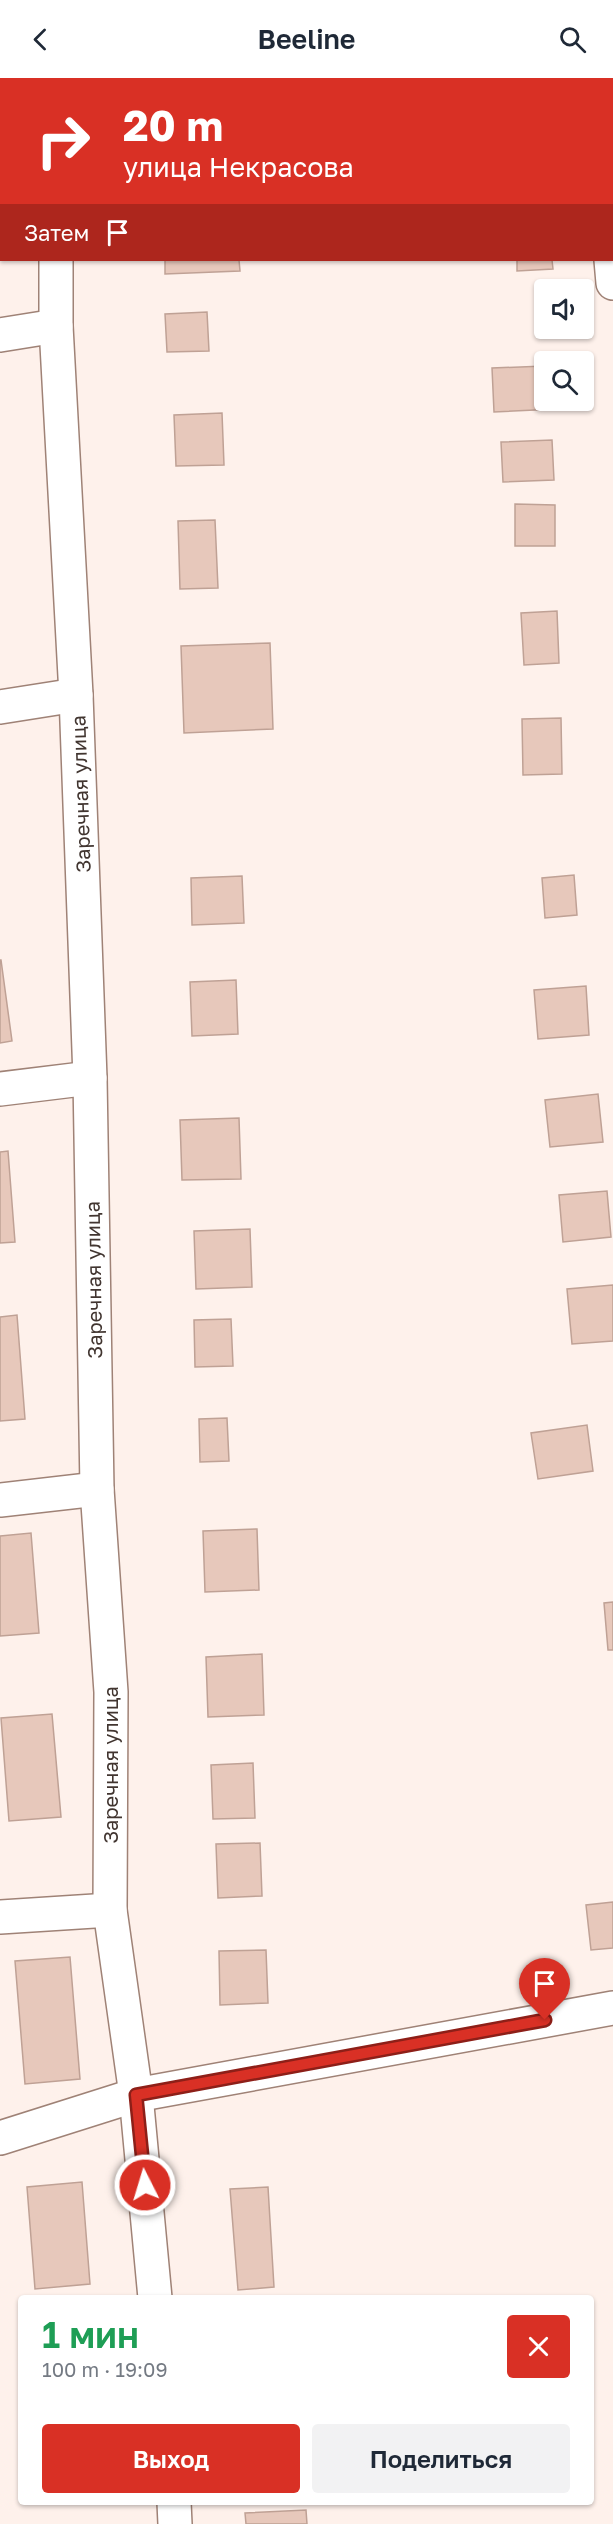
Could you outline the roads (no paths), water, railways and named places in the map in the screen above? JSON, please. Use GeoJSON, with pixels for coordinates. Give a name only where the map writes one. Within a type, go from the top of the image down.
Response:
{"type":"FeatureCollection","features":[{"type":"Feature","properties":{"kind":"street","name":"Заречная улица"},"geometry":{"type":"LineString","coordinates":[[56,261],[56,326],[76,696],[90,1078],[97,1489],[111,1692],[110,1910],[136,2095],[155,2295]]}},
{"type":"Feature","properties":{"kind":"street"},"geometry":{"type":"LineString","coordinates":[[611,261],[613,283]]}},
{"type":"Feature","properties":{"kind":"street"},"geometry":{"type":"LineString","coordinates":[[0,335],[56,326]]}},
{"type":"Feature","properties":{"kind":"street"},"geometry":{"type":"LineString","coordinates":[[0,708],[76,696]]}},
{"type":"Feature","properties":{"kind":"street"},"geometry":{"type":"LineString","coordinates":[[0,1089],[90,1078]]}},
{"type":"Feature","properties":{"kind":"street"},"geometry":{"type":"LineString","coordinates":[[0,1500],[97,1489]]}},
{"type":"Feature","properties":{"kind":"street"},"geometry":{"type":"LineString","coordinates":[[0,1917],[110,1910]]}},
{"type":"Feature","properties":{"kind":"street"},"geometry":{"type":"LineString","coordinates":[[0,2138],[136,2095],[613,2008]]}},
{"type":"Feature","properties":{"kind":"street"},"geometry":{"type":"LineString","coordinates":[[174,2505],[175,2524]]}}]}
